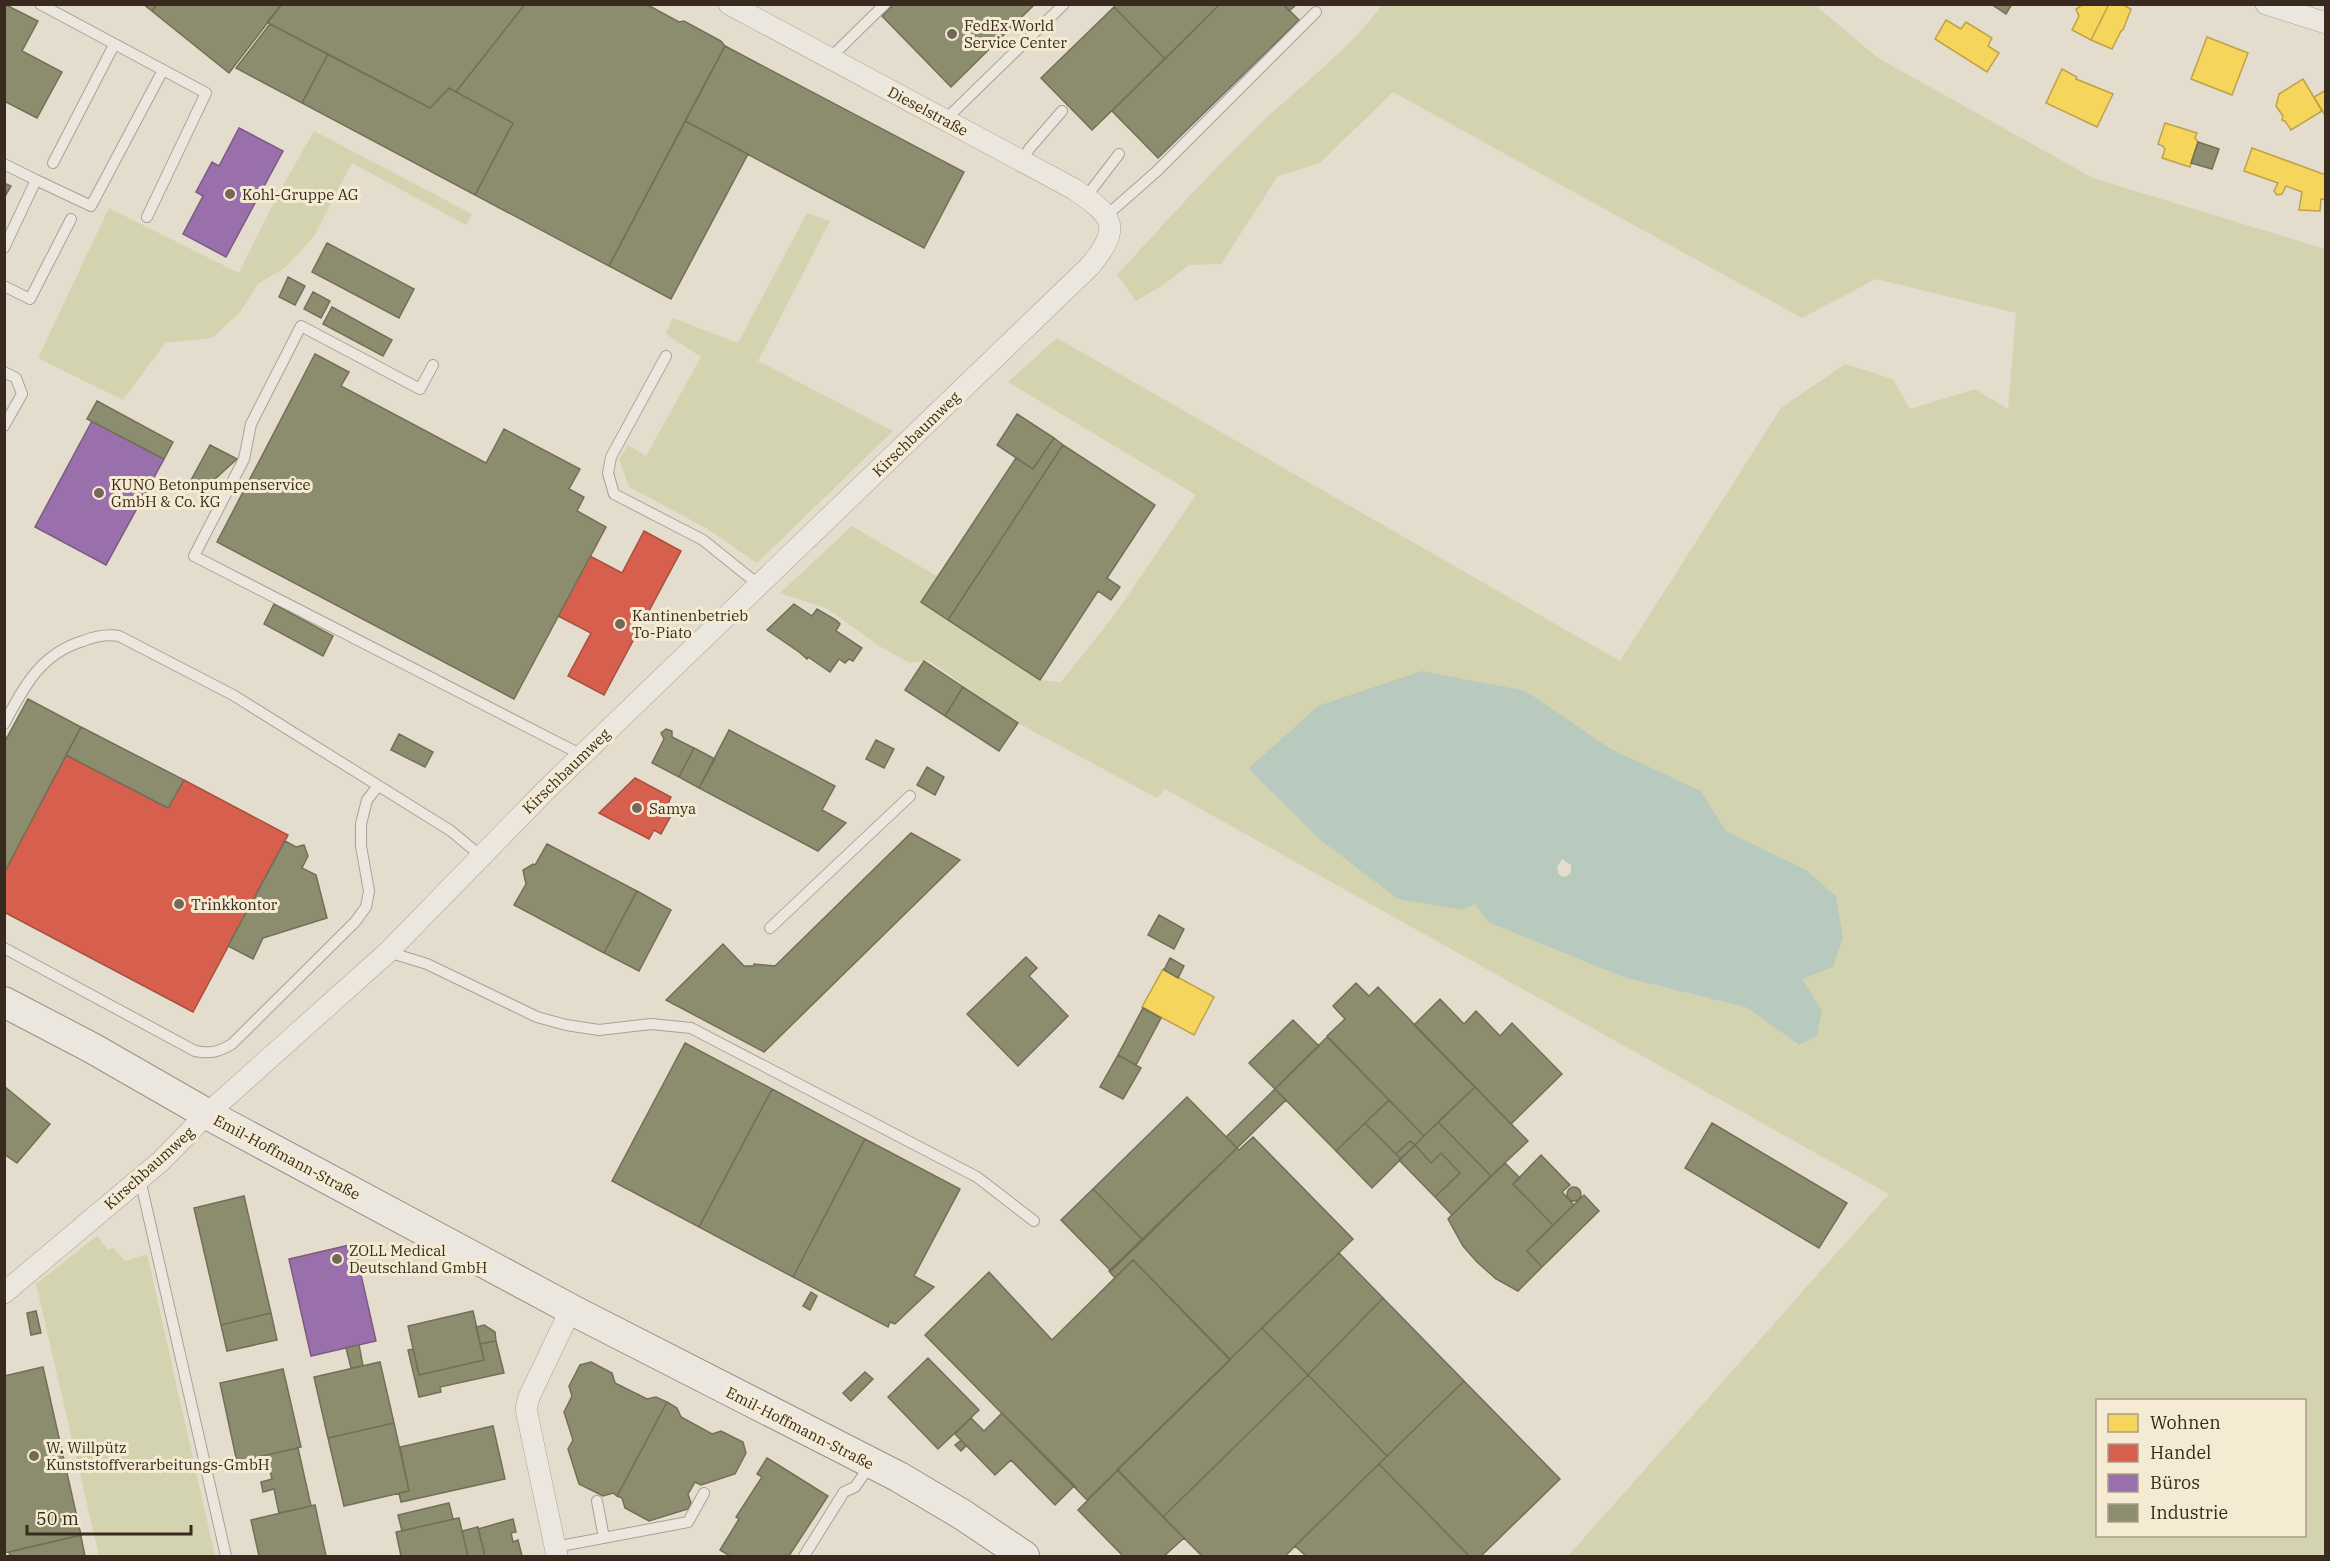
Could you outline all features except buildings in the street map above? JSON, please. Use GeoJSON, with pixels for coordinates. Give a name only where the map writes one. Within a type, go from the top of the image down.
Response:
{"type":"FeatureCollection","features":[{"type":"Feature","properties":{"kind":"street","name":"Dieselstraße"},"geometry":{"type":"LineString","coordinates":[[729,4],[1086,197],[1109,225]]}},
{"type":"Feature","properties":{"kind":"street"},"geometry":{"type":"LineString","coordinates":[[2266,4],[2325,23]]}},
{"type":"Feature","properties":{"kind":"street","name":"Kirschbaumweg"},"geometry":{"type":"LineString","coordinates":[[4,1293],[161,1161],[207,1114],[388,952],[582,755],[1090,266],[1105,248],[1109,225]]}},
{"type":"Feature","properties":{"kind":"street","name":"Emil-Hoffmann-Straße"},"geometry":{"type":"LineString","coordinates":[[4,1002],[92,1048],[207,1114],[571,1309],[871,1464],[963,1515],[1024,1557]]}},
{"type":"Feature","properties":{"kind":"street"},"geometry":{"type":"LineString","coordinates":[[556,1552],[526,1409],[529,1397],[571,1309]]}},
{"type":"Feature","properties":{"kind":"lane"},"geometry":{"type":"LineString","coordinates":[[40,4],[206,93],[147,217]]}},
{"type":"Feature","properties":{"kind":"lane"},"geometry":{"type":"LineString","coordinates":[[830,58],[885,4]]}},
{"type":"Feature","properties":{"kind":"lane"},"geometry":{"type":"LineString","coordinates":[[945,120],[1064,4]]}},
{"type":"Feature","properties":{"kind":"lane"},"geometry":{"type":"LineString","coordinates":[[1109,225],[1157,171],[1316,12]]}},
{"type":"Feature","properties":{"kind":"lane"},"geometry":{"type":"LineString","coordinates":[[53,163],[114,45]]}},
{"type":"Feature","properties":{"kind":"lane"},"geometry":{"type":"LineString","coordinates":[[4,164],[91,206],[163,70]]}},
{"type":"Feature","properties":{"kind":"lane"},"geometry":{"type":"LineString","coordinates":[[1023,162],[1029,149],[1062,111]]}},
{"type":"Feature","properties":{"kind":"lane"},"geometry":{"type":"LineString","coordinates":[[1086,197],[1119,154]]}},
{"type":"Feature","properties":{"kind":"lane"},"geometry":{"type":"LineString","coordinates":[[4,248],[36,180]]}},
{"type":"Feature","properties":{"kind":"lane"},"geometry":{"type":"LineString","coordinates":[[4,286],[30,299],[71,219]]}},
{"type":"Feature","properties":{"kind":"lane"},"geometry":{"type":"LineString","coordinates":[[433,365],[420,389],[301,326],[251,424],[244,459],[194,556],[582,755]]}},
{"type":"Feature","properties":{"kind":"lane"},"geometry":{"type":"LineString","coordinates":[[666,356],[611,458],[608,473],[614,494],[703,540],[759,585]]}},
{"type":"Feature","properties":{"kind":"lane"},"geometry":{"type":"LineString","coordinates":[[4,372],[16,378],[22,394],[4,426]]}},
{"type":"Feature","properties":{"kind":"lane"},"geometry":{"type":"LineString","coordinates":[[4,724],[23,688],[52,655],[71,644],[106,634],[120,636],[233,695],[451,831],[482,856]]}},
{"type":"Feature","properties":{"kind":"lane"},"geometry":{"type":"LineString","coordinates":[[4,948],[195,1051],[208,1054],[220,1051],[240,1036],[355,922],[366,907],[369,891],[361,846],[361,824],[367,800],[378,786]]}},
{"type":"Feature","properties":{"kind":"lane"},"geometry":{"type":"LineString","coordinates":[[770,928],[910,796]]}},
{"type":"Feature","properties":{"kind":"lane"},"geometry":{"type":"LineString","coordinates":[[388,952],[428,964],[537,1017],[566,1025],[599,1030],[651,1024],[691,1028],[977,1177],[1034,1221]]}},
{"type":"Feature","properties":{"kind":"lane"},"geometry":{"type":"LineString","coordinates":[[140,1178],[226,1557]]}},
{"type":"Feature","properties":{"kind":"lane"},"geometry":{"type":"LineString","coordinates":[[804,1557],[844,1492],[855,1487],[871,1464]]}},
{"type":"Feature","properties":{"kind":"lane"},"geometry":{"type":"LineString","coordinates":[[556,1552],[604,1538],[688,1522],[704,1493]]}},
{"type":"Feature","properties":{"kind":"lane"},"geometry":{"type":"LineString","coordinates":[[597,1501],[604,1538]]}},
{"type":"Feature","properties":{"kind":"green space"},"geometry":{"type":"Polygon","coordinates":[[[1382,5],[1815,5],[1878,58],[2093,178],[2325,249],[2325,1556],[1568,1556],[1889,1194],[1165,789],[1157,798],[1018,723],[928,660],[910,663],[881,647],[826,608],[780,593],[852,526],[938,577],[1040,680],[1061,682],[1113,617],[1196,495],[1008,382],[1057,338],[1620,661],[1781,408],[1845,364],[1893,379],[1910,409],[1975,389],[2008,409],[2016,313],[1876,279],[1802,318],[1393,92],[1320,163],[1278,176],[1221,264],[1189,265],[1163,285],[1136,301],[1117,275],[1237,147],[1354,38],[1382,5]],[[1526,691],[1248,770],[1320,840],[1398,899],[1475,904],[1489,922],[1623,977],[1748,1008],[1799,1045],[1802,979],[1836,896],[1806,870],[1726,831],[1700,791],[1611,749],[1526,691]]]}},
{"type":"Feature","properties":{"kind":"green space"},"geometry":{"type":"Polygon","coordinates":[[[314,131],[472,214],[466,225],[352,163],[314,236],[286,267],[258,284],[240,312],[212,338],[165,343],[123,400],[38,358],[109,208],[239,273],[276,198],[314,131]]]}},
{"type":"Feature","properties":{"kind":"green space"},"geometry":{"type":"Polygon","coordinates":[[[807,213],[830,221],[758,361],[893,431],[757,563],[706,528],[629,487],[619,459],[628,445],[646,456],[701,357],[666,334],[673,318],[738,343],[807,213]]]}},
{"type":"Feature","properties":{"kind":"green space"},"geometry":{"type":"Polygon","coordinates":[[[97,1236],[108,1250],[113,1248],[125,1261],[147,1254],[215,1556],[99,1556],[36,1284],[97,1236]]]}},
{"type":"Feature","properties":{"kind":"shaded area"},"geometry":{"type":"Polygon","coordinates":[[[1422,671],[1526,691],[1611,749],[1701,791],[1726,831],[1806,870],[1836,896],[1843,938],[1833,967],[1802,979],[1822,1011],[1817,1036],[1799,1045],[1748,1008],[1623,977],[1488,922],[1475,904],[1462,910],[1398,899],[1320,840],[1248,769],[1318,706],[1422,671]],[[1562,859],[1557,867],[1558,873],[1562,877],[1567,876],[1571,872],[1571,865],[1562,859]]]}},
{"type":"Feature","properties":{"kind":"place","name":"FedEx World Service Center"},"geometry":{"type":"Point","coordinates":[952,34]}},
{"type":"Feature","properties":{"kind":"place","name":"Kohl-Gruppe AG"},"geometry":{"type":"Point","coordinates":[230,194]}},
{"type":"Feature","properties":{"kind":"place","name":"KUNO Betonpumpenservice GmbH & Co. KG"},"geometry":{"type":"Point","coordinates":[99,493]}},
{"type":"Feature","properties":{"kind":"place","name":"Kantinenbetrieb To-Piato"},"geometry":{"type":"Point","coordinates":[620,624]}},
{"type":"Feature","properties":{"kind":"place","name":"Samya"},"geometry":{"type":"Point","coordinates":[637,808]}},
{"type":"Feature","properties":{"kind":"place","name":"Trinkkontor"},"geometry":{"type":"Point","coordinates":[179,904]}},
{"type":"Feature","properties":{"kind":"place","name":"ZOLL Medical Deutschland GmbH"},"geometry":{"type":"Point","coordinates":[337,1259]}},
{"type":"Feature","properties":{"kind":"place","name":"W. Willpütz Kunststoffverarbeitungs-GmbH"},"geometry":{"type":"Point","coordinates":[34,1456]}}]}
